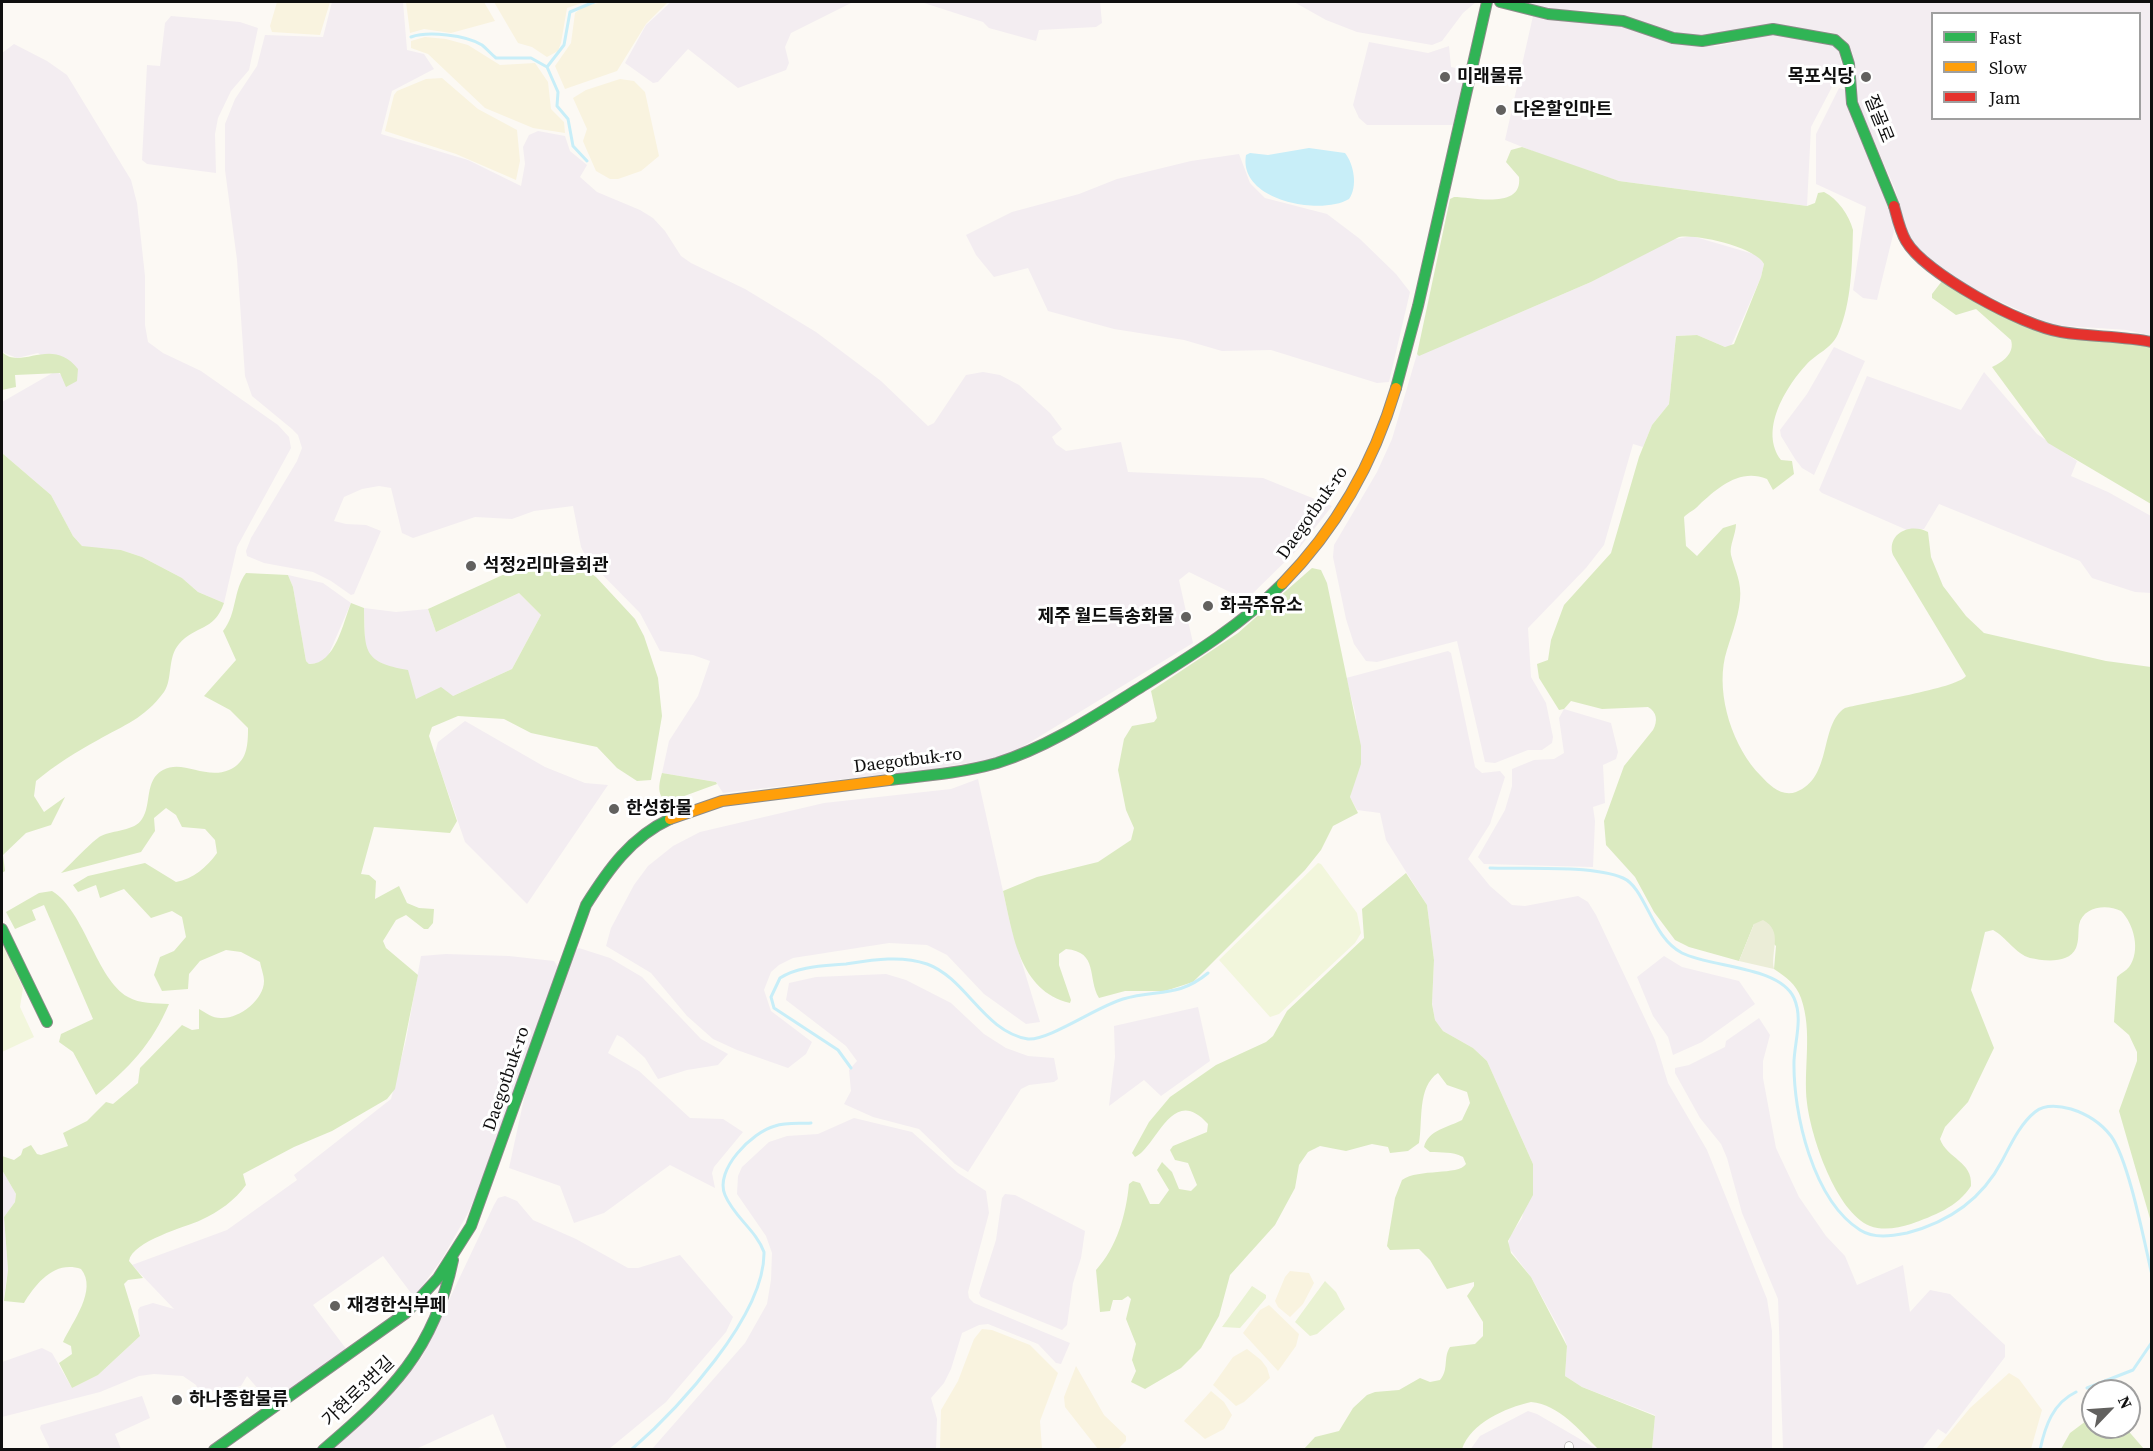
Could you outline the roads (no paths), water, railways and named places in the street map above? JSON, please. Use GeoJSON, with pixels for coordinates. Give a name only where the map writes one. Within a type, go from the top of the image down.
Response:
{"type":"FeatureCollection","features":[{"type":"Feature","properties":{"kind":"street","name":"Daegotbuk-ro"},"geometry":{"type":"LineString","coordinates":[[214,1449],[399,1318],[438,1278],[471,1226],[586,905],[598,882],[627,848],[674,815],[726,798],[973,769],[1003,762],[1029,752],[1094,716],[1224,635],[1269,597],[1312,549],[1355,485],[1375,446],[1403,368],[1487,2]]}},
{"type":"Feature","properties":{"kind":"street","name":"절골로"},"geometry":{"type":"LineString","coordinates":[[1500,2],[1548,14],[1623,21],[1673,38],[1702,41],[1773,29],[1835,40],[1844,48],[1849,64],[1852,103],[1882,172],[1905,240],[1914,252],[1935,271],[1971,295],[2044,327],[2060,332],[2120,336],[2151,342]]}},
{"type":"Feature","properties":{"kind":"street"},"geometry":{"type":"LineString","coordinates":[[2,929],[48,1022]]}},
{"type":"Feature","properties":{"kind":"street","name":"가현로3번길"},"geometry":{"type":"LineString","coordinates":[[323,1449],[391,1389],[423,1348],[442,1305],[453,1256]]}},
{"type":"Feature","properties":{"kind":"water"},"geometry":{"type":"Polygon","coordinates":[[[1309,148],[1345,153],[1351,163],[1354,176],[1352,194],[1349,199],[1336,204],[1320,206],[1284,201],[1268,194],[1255,184],[1247,171],[1246,155],[1250,153],[1268,155],[1309,148]]]}},
{"type":"Feature","properties":{"kind":"waterway"},"geometry":{"type":"LineString","coordinates":[[411,37],[427,34],[457,36],[482,45],[496,58],[531,58],[547,67],[564,45],[570,12],[594,2]]}},
{"type":"Feature","properties":{"kind":"waterway"},"geometry":{"type":"LineString","coordinates":[[547,67],[558,92],[557,106],[568,119],[573,146],[587,161]]}},
{"type":"Feature","properties":{"kind":"waterway"},"geometry":{"type":"LineString","coordinates":[[1490,868],[1577,869],[1623,878],[1631,883],[1638,892],[1663,936],[1682,953],[1760,974],[1786,987],[1794,998],[1798,1013],[1794,1061],[1795,1082],[1797,1106],[1809,1154],[1830,1198],[1844,1216],[1860,1230],[1877,1236],[1889,1236],[1922,1228],[1950,1215],[1963,1207],[1985,1187],[2016,1135],[2035,1112],[2053,1106],[2062,1107],[2083,1114],[2098,1123],[2107,1131],[2118,1148],[2135,1202],[2152,1275]]}},
{"type":"Feature","properties":{"kind":"waterway"},"geometry":{"type":"LineString","coordinates":[[851,1068],[838,1050],[774,1008],[771,997],[780,978],[795,971],[820,966],[886,959],[917,961],[941,971],[999,1026],[1028,1039],[1048,1035],[1100,1008],[1123,999],[1177,990],[1208,973]]}},
{"type":"Feature","properties":{"kind":"waterway"},"geometry":{"type":"LineString","coordinates":[[631,1450],[694,1387],[715,1360],[750,1304],[760,1277],[764,1252],[756,1237],[725,1195],[723,1185],[730,1164],[746,1144],[766,1130],[784,1124],[811,1123]]}},
{"type":"Feature","properties":{"kind":"waterway"},"geometry":{"type":"LineString","coordinates":[[2110,1379],[2133,1370],[2152,1342]]}},
{"type":"Feature","properties":{"kind":"waterway"},"geometry":{"type":"LineString","coordinates":[[2040,1450],[2051,1416],[2061,1402],[2076,1392]]}},
{"type":"Feature","properties":{"kind":"place","name":"미래물류"},"geometry":{"type":"Point","coordinates":[1445,77]}},
{"type":"Feature","properties":{"kind":"place","name":"목포식당"},"geometry":{"type":"Point","coordinates":[1866,77]}},
{"type":"Feature","properties":{"kind":"place","name":"다온할인마트"},"geometry":{"type":"Point","coordinates":[1501,110]}},
{"type":"Feature","properties":{"kind":"place","name":"석정2리마을회관"},"geometry":{"type":"Point","coordinates":[471,566]}},
{"type":"Feature","properties":{"kind":"place","name":"화곡주유소"},"geometry":{"type":"Point","coordinates":[1208,606]}},
{"type":"Feature","properties":{"kind":"place","name":"제주 월드특송화물"},"geometry":{"type":"Point","coordinates":[1186,617]}},
{"type":"Feature","properties":{"kind":"place","name":"한성화물"},"geometry":{"type":"Point","coordinates":[614,809]}},
{"type":"Feature","properties":{"kind":"place","name":"재경한식부페"},"geometry":{"type":"Point","coordinates":[335,1306]}},
{"type":"Feature","properties":{"kind":"place","name":"하나종합물류"},"geometry":{"type":"Point","coordinates":[177,1400]}}]}
